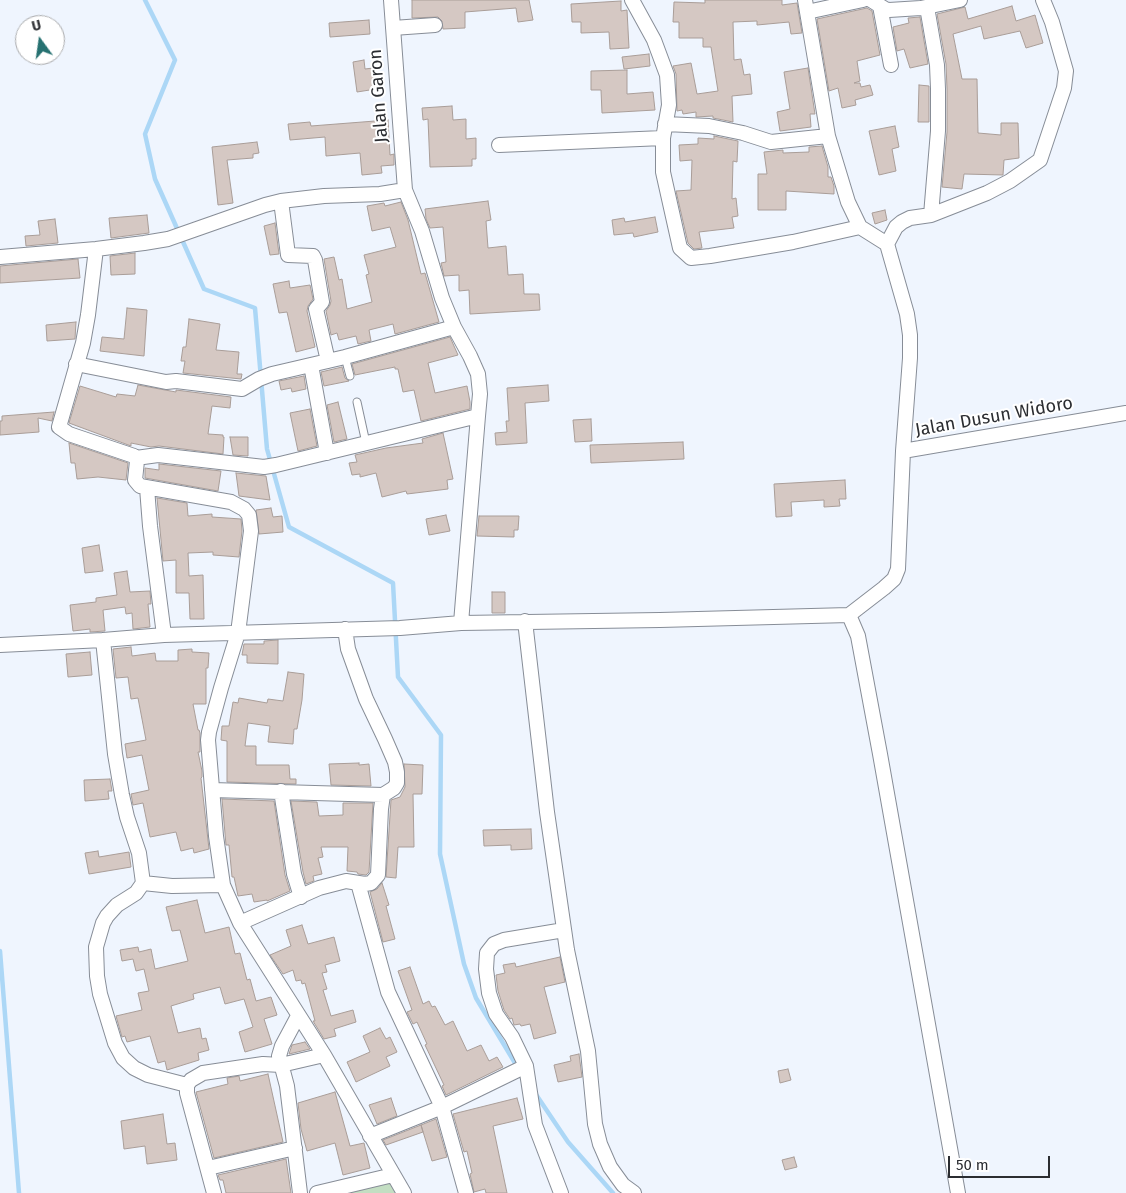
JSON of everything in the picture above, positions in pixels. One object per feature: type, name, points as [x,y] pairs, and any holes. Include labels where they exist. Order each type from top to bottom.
[{"type":"street","name":"Jalan Garon","points":[[391,0],[405,190],[422,231],[442,298],[454,327],[478,374],[480,394],[461,623]]},
{"type":"street","points":[[632,0],[654,40],[666,75],[669,105],[663,138],[663,172],[680,248],[691,258],[793,242],[860,227]]},
{"type":"street","points":[[863,0],[806,6],[828,136],[848,202],[860,227],[887,244],[907,314],[910,335],[910,358],[903,451]]},
{"type":"street","points":[[876,3],[889,10],[927,7],[960,0]]},
{"type":"street","points":[[887,244],[896,227],[902,222],[910,218],[931,215],[1002,185],[1025,172],[1040,160],[1064,88],[1066,71],[1052,22],[1043,0]]},
{"type":"street","points":[[876,3],[891,65]]},
{"type":"street","points":[[927,7],[937,65],[938,89],[938,131],[931,215]]},
{"type":"street","points":[[393,28],[435,25]]},
{"type":"street","points":[[665,124],[710,126],[744,133],[771,142],[828,136]]},
{"type":"street","points":[[499,145],[663,138]]},
{"type":"street","points":[[0,257],[96,249],[168,239],[281,201],[324,196],[380,194],[405,190]]},
{"type":"street","points":[[281,201],[288,255],[313,256],[315,260],[322,302],[316,310],[328,361]]},
{"type":"street","points":[[96,249],[83,343],[58,427],[69,434],[107,446],[136,458],[158,455],[270,466],[478,416]]},
{"type":"street","points":[[76,364],[164,382],[242,389],[263,378],[454,327]]},
{"type":"street","points":[[311,365],[327,453]]},
{"type":"street","name":"Jalan Dusun Widoro","points":[[849,615],[894,579],[898,569],[903,451],[1126,413]]},
{"type":"street","points":[[136,458],[135,480],[140,486],[226,501],[244,509],[249,515],[251,531],[238,633],[209,732],[208,747],[223,885],[240,922],[324,1055],[404,1193]]},
{"type":"street","points":[[147,488],[164,635]]},
{"type":"street","points":[[0,646],[164,635],[377,629],[461,623],[849,615],[858,636],[958,1193]]},
{"type":"street","points":[[525,621],[547,812],[567,950],[588,1050],[595,1124],[600,1144],[610,1167],[623,1185],[634,1193]]},
{"type":"street","points":[[212,790],[383,795],[394,788],[397,783],[396,767],[366,699],[348,649],[344,629]]},
{"type":"street","points":[[102,640],[120,787],[127,817],[139,853],[143,883],[136,893],[117,905],[103,923],[96,947],[100,994],[115,1043],[127,1062],[148,1075],[187,1086]]},
{"type":"street","points":[[281,791],[294,874],[301,897]]},
{"type":"street","points":[[240,922],[335,883],[346,881],[371,883],[378,875],[383,795]]},
{"type":"street","points":[[143,883],[172,886],[223,885]]},
{"type":"street","points":[[358,883],[388,992],[442,1107],[466,1193]]},
{"type":"street","points":[[561,1193],[535,1125],[526,1066],[512,1037],[496,1014],[488,985],[486,969],[488,953],[494,944],[504,940],[564,930]]},
{"type":"street","points":[[298,1016],[282,1046],[280,1056],[287,1086],[300,1193]]},
{"type":"street","points":[[214,1193],[186,1093],[187,1086],[191,1080],[204,1073],[263,1064],[281,1065],[324,1055]]},
{"type":"street","points":[[370,1136],[442,1107],[526,1066]]},
{"type":"street","points":[[208,1168],[295,1148]]},
{"type":"street","points":[[317,1193],[393,1175]]},
{"type":"lane","points":[[345,357],[350,376]]},
{"type":"lane","points":[[356,402],[366,443]]},
{"type":"green space","points":[[388,1168],[402,1193],[318,1193],[317,1190]]},
{"type":"building","points":[[412,0],[529,0],[533,20],[518,22],[516,8],[465,12],[465,28],[443,29],[442,21],[438,17],[412,18]]},
{"type":"building","points":[[705,0],[782,0],[782,5],[797,3],[802,33],[791,34],[789,22],[757,25],[757,21],[733,22],[734,60],[741,59],[744,75],[750,74],[752,94],[732,96],[733,122],[713,118],[713,116],[696,117],[696,112],[683,114],[682,110],[677,111],[676,74],[673,66],[691,63],[697,94],[718,91],[711,47],[703,47],[703,38],[679,38],[679,22],[673,22],[674,2],[705,3]]},
{"type":"building","points":[[621,1],[621,11],[627,10],[629,48],[610,49],[609,32],[581,33],[581,22],[572,22],[571,4]]},
{"type":"building","points":[[1012,6],[1016,21],[1035,15],[1043,43],[1026,48],[1020,31],[984,39],[981,26],[953,34],[962,79],[977,79],[978,133],[1001,135],[1001,123],[1018,123],[1019,158],[1004,160],[1003,175],[964,174],[962,189],[942,187],[947,132],[947,89],[946,64],[937,14],[965,7],[968,19]]},
{"type":"building","points":[[867,8],[872,11],[880,55],[857,61],[860,81],[854,83],[860,83],[861,87],[870,85],[873,95],[855,100],[856,105],[842,108],[838,88],[829,91],[817,19]]},
{"type":"building","points":[[920,17],[928,64],[910,68],[904,49],[897,51],[893,27],[909,23],[908,18]]},
{"type":"building","points":[[369,20],[370,34],[330,37],[329,23]]},
{"type":"building","points":[[649,54],[650,66],[624,69],[622,57]]},
{"type":"building","points":[[364,60],[365,69],[373,68],[376,89],[357,92],[353,62]]},
{"type":"building","points":[[808,68],[815,114],[810,114],[811,127],[780,131],[777,112],[790,109],[784,72]]},
{"type":"building","points":[[627,70],[627,94],[653,92],[655,110],[602,113],[601,90],[591,90],[591,71]]},
{"type":"building","points":[[919,85],[929,86],[929,122],[918,122]]},
{"type":"building","points":[[452,106],[453,120],[466,119],[466,139],[476,138],[476,159],[472,159],[472,166],[430,167],[428,119],[423,120],[422,108]]},
{"type":"building","points":[[388,120],[390,155],[394,154],[394,165],[381,166],[382,173],[362,175],[360,153],[326,156],[325,137],[290,140],[288,124],[310,122],[311,126]]},
{"type":"building","points":[[895,126],[899,147],[892,149],[896,171],[879,175],[869,131]]},
{"type":"building","points":[[714,136],[738,141],[737,162],[733,161],[732,199],[736,198],[738,216],[732,217],[734,228],[699,232],[702,248],[694,249],[688,243],[676,191],[691,190],[692,160],[680,161],[679,145],[698,144],[698,138],[714,139]]},
{"type":"building","points":[[257,142],[259,153],[253,154],[253,158],[227,160],[233,203],[218,205],[212,147]]},
{"type":"building","points":[[822,146],[828,167],[828,177],[831,177],[834,186],[834,194],[786,191],[786,210],[758,210],[758,174],[767,174],[764,152],[783,150],[783,153],[809,152],[809,147]]},
{"type":"building","points":[[488,201],[491,220],[486,221],[488,248],[506,246],[508,275],[523,274],[524,294],[539,294],[540,310],[470,314],[469,290],[459,291],[459,275],[444,276],[441,263],[446,262],[443,227],[430,228],[426,219],[425,209]]},
{"type":"building","points":[[401,202],[408,220],[421,274],[425,273],[439,322],[395,334],[393,324],[369,330],[371,341],[358,344],[356,336],[339,340],[337,333],[331,335],[326,311],[331,301],[324,259],[334,257],[339,280],[342,279],[347,309],[372,302],[366,275],[369,274],[364,255],[396,247],[390,227],[372,231],[367,206],[384,203],[385,206]]},
{"type":"building","points":[[885,210],[887,220],[875,224],[872,213]]},
{"type":"building","points":[[147,215],[149,233],[111,238],[109,218]]},
{"type":"building","points":[[655,217],[658,232],[634,237],[633,233],[614,235],[612,220],[624,218],[625,222]]},
{"type":"building","points":[[55,219],[58,243],[26,246],[25,236],[40,235],[38,221]]},
{"type":"building","points":[[275,223],[279,254],[270,255],[264,226]]},
{"type":"building","points":[[135,253],[135,274],[111,275],[110,256]]},
{"type":"building","points":[[78,259],[80,278],[0,283],[0,266]]},
{"type":"building","points":[[289,281],[290,288],[310,285],[313,299],[307,311],[315,347],[296,352],[287,312],[279,313],[273,284]]},
{"type":"building","points":[[127,308],[147,310],[144,356],[100,351],[102,337],[124,339]]},
{"type":"building","points":[[189,319],[220,324],[216,350],[239,352],[237,374],[242,374],[241,379],[183,373],[185,361],[181,361],[183,347],[186,347]]},
{"type":"building","points":[[76,322],[75,339],[47,341],[46,325]]},
{"type":"building","points":[[450,337],[458,355],[428,363],[435,393],[467,386],[470,409],[421,421],[414,390],[403,392],[398,369],[395,369],[395,367],[355,375],[352,364]]},
{"type":"building","points":[[342,367],[345,378],[349,381],[324,386],[321,372]]},
{"type":"building","points":[[304,376],[306,389],[292,392],[291,388],[281,390],[279,381]]},
{"type":"building","points":[[138,385],[176,392],[176,390],[231,397],[230,408],[212,406],[208,434],[223,435],[223,454],[159,446],[151,447],[131,443],[131,446],[69,423],[80,386],[116,397],[117,394],[135,396]]},
{"type":"building","points":[[548,385],[549,401],[525,403],[527,443],[496,445],[495,433],[507,432],[506,421],[509,421],[507,388]]},
{"type":"building","points":[[338,402],[347,439],[334,442],[327,405]]},
{"type":"building","points":[[310,409],[317,446],[298,451],[290,413]]},
{"type":"building","points":[[54,412],[52,421],[38,418],[39,432],[0,435],[2,416]]},
{"type":"building","points":[[591,419],[592,441],[575,442],[573,420]]},
{"type":"building","points":[[443,433],[453,479],[447,480],[448,489],[407,494],[406,491],[382,497],[376,473],[360,477],[360,474],[352,475],[349,463],[357,462],[355,455],[386,448],[423,443],[422,439]]},
{"type":"building","points":[[230,437],[248,437],[248,456],[233,455]]},
{"type":"building","points":[[683,442],[684,459],[591,463],[590,445]]},
{"type":"building","points":[[69,443],[128,463],[126,480],[98,477],[77,479],[75,463],[71,463]]},
{"type":"building","points":[[159,464],[221,471],[218,491],[145,478],[145,468],[159,470]]},
{"type":"building","points":[[236,473],[266,476],[270,500],[239,496]]},
{"type":"building","points":[[845,480],[846,499],[839,499],[840,506],[824,507],[824,500],[791,502],[792,516],[776,517],[774,484]]},
{"type":"building","points":[[157,498],[187,503],[188,516],[212,514],[212,517],[241,519],[242,531],[239,557],[213,555],[213,552],[188,553],[189,576],[203,575],[204,619],[190,619],[189,593],[176,593],[176,560],[163,561]]},
{"type":"building","points":[[271,508],[273,517],[282,516],[283,532],[259,534],[256,510]]},
{"type":"building","points":[[446,515],[450,531],[429,535],[426,519]]},
{"type":"building","points":[[479,516],[519,516],[518,530],[514,530],[514,537],[477,536]]},
{"type":"building","points":[[99,545],[103,571],[85,573],[82,548]]},
{"type":"building","points":[[127,571],[130,592],[150,591],[151,604],[148,604],[150,627],[133,629],[132,613],[126,614],[125,607],[103,610],[105,631],[90,632],[90,629],[73,631],[70,605],[96,602],[96,598],[117,595],[114,573]]},
{"type":"building","points":[[492,592],[505,592],[505,613],[492,613]]},
{"type":"building","points":[[278,640],[278,664],[247,663],[247,655],[242,655],[244,644],[264,644],[264,641]]},
{"type":"building","points":[[131,647],[132,656],[155,653],[156,661],[178,661],[178,650],[192,649],[192,652],[209,653],[208,668],[206,668],[206,704],[193,704],[200,733],[200,752],[198,752],[202,771],[201,778],[209,849],[194,853],[193,848],[181,851],[176,832],[150,837],[143,803],[133,805],[131,794],[149,790],[142,755],[127,758],[125,744],[146,740],[138,698],[131,699],[128,677],[116,678],[113,649]]},
{"type":"building","points":[[90,652],[92,675],[68,677],[66,654]]},
{"type":"building","points":[[288,672],[304,674],[302,700],[297,729],[294,729],[293,744],[268,742],[270,726],[248,723],[245,746],[256,746],[256,765],[289,765],[290,779],[296,779],[296,784],[227,782],[227,741],[221,740],[222,726],[229,726],[233,702],[238,703],[239,698],[267,703],[268,699],[283,701]]},
{"type":"building","points":[[359,763],[359,765],[369,764],[371,786],[331,785],[329,764]]},
{"type":"building","points":[[404,764],[423,765],[422,794],[413,794],[414,847],[398,847],[396,878],[386,877],[391,800],[400,797],[405,787]]},
{"type":"building","points":[[110,779],[112,791],[108,791],[109,799],[85,801],[84,780]]},
{"type":"building","points":[[222,799],[274,801],[285,875],[290,891],[267,901],[254,902],[252,894],[238,896],[234,877],[232,877],[229,845],[226,845]]},
{"type":"building","points":[[291,801],[317,802],[319,816],[343,815],[343,803],[373,803],[369,872],[366,875],[347,871],[348,847],[321,847],[323,857],[318,858],[322,874],[313,876],[314,881],[306,884]]},
{"type":"building","points":[[531,829],[532,849],[511,850],[511,845],[484,846],[483,830]]},
{"type":"building","points":[[98,851],[99,857],[129,852],[131,867],[89,874],[85,853]]},
{"type":"building","points":[[382,883],[389,905],[386,906],[395,939],[383,942],[370,892],[377,889]]},
{"type":"building","points":[[197,900],[205,933],[229,927],[235,954],[240,953],[247,980],[250,979],[256,1001],[271,997],[277,1015],[264,1019],[272,1044],[245,1052],[239,1032],[253,1027],[244,999],[225,1004],[220,987],[193,994],[194,999],[171,1006],[178,1033],[200,1028],[202,1039],[206,1038],[209,1050],[198,1053],[199,1060],[167,1070],[165,1061],[158,1063],[150,1036],[127,1042],[125,1036],[122,1037],[116,1016],[142,1010],[138,993],[149,991],[144,969],[136,971],[133,959],[122,961],[120,950],[138,947],[139,952],[151,949],[155,969],[188,961],[180,930],[172,931],[166,907]]},
{"type":"building","points":[[302,925],[308,944],[334,937],[340,961],[325,965],[327,972],[322,973],[327,989],[323,990],[331,1016],[353,1010],[356,1022],[334,1029],[336,1036],[324,1039],[313,1021],[315,1021],[305,983],[302,984],[301,980],[296,981],[293,970],[283,974],[270,955],[291,946],[286,930]]},
{"type":"building","points":[[560,957],[565,982],[544,987],[556,1033],[534,1039],[530,1024],[514,1025],[512,1018],[510,1019],[504,1010],[498,991],[496,975],[505,973],[503,965],[515,963],[516,967]]},
{"type":"building","points":[[410,967],[423,1004],[429,1001],[432,1007],[435,1006],[445,1025],[453,1021],[467,1051],[481,1045],[489,1061],[497,1057],[503,1067],[446,1095],[442,1086],[444,1085],[425,1045],[427,1044],[417,1022],[413,1024],[407,1012],[412,1010],[398,971]]},
{"type":"building","points":[[380,1028],[386,1039],[390,1037],[397,1052],[386,1057],[390,1066],[356,1082],[347,1062],[370,1052],[363,1036]]},
{"type":"building","points":[[305,1042],[310,1049],[289,1054],[292,1045]]},
{"type":"building","points":[[579,1054],[582,1077],[558,1082],[554,1065],[571,1061],[570,1056]]},
{"type":"building","points":[[788,1069],[791,1080],[780,1083],[778,1071]]},
{"type":"building","points":[[268,1074],[283,1142],[214,1158],[196,1092],[228,1084],[227,1078],[239,1076],[240,1081]]},
{"type":"building","points":[[335,1092],[350,1146],[364,1143],[370,1168],[343,1175],[335,1143],[307,1151],[301,1129],[298,1103]]},
{"type":"building","points":[[391,1098],[397,1116],[377,1124],[369,1105]]},
{"type":"building","points":[[517,1098],[523,1119],[493,1126],[507,1193],[486,1193],[485,1189],[474,1192],[467,1151],[464,1152],[453,1114]]},
{"type":"building","points":[[163,1114],[167,1144],[175,1143],[177,1160],[147,1164],[145,1146],[124,1149],[121,1121]]},
{"type":"building","points":[[436,1119],[447,1157],[432,1161],[421,1125]]},
{"type":"building","points":[[421,1125],[423,1132],[386,1145],[383,1140]]},
{"type":"building","points":[[794,1157],[797,1167],[785,1170],[782,1160]]},
{"type":"building","points":[[286,1159],[291,1193],[226,1193],[223,1180],[220,1180],[218,1175]]},
{"type":"waterway","points":[[145,0],[175,60],[145,134],[155,179],[204,289],[255,308],[267,449],[289,527],[393,583],[398,677],[441,735],[440,854],[464,964],[476,998],[518,1068]]},
{"type":"waterway","points":[[0,951],[19,1193]]},
{"type":"waterway","points":[[535,1093],[568,1142],[613,1193]]}]
